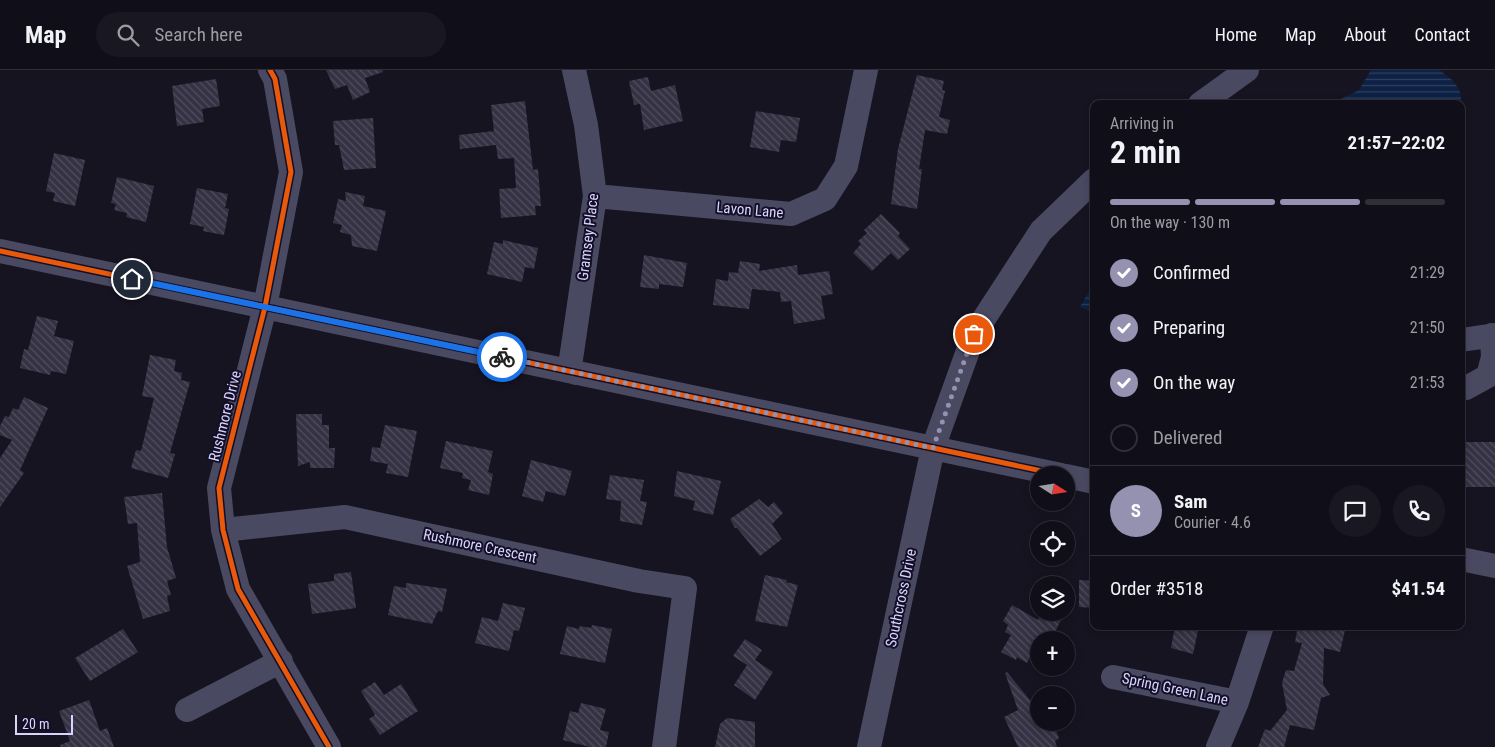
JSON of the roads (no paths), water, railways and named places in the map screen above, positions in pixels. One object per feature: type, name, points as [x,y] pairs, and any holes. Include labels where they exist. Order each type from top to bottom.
[{"type":"street","name":"Rushmore Drive","points":[[270,70],[275,79],[290,172],[265,307],[220,488],[223,530],[238,589],[329,747]]},
{"type":"street","name":"Gramsey Place","points":[[574,70],[586,125],[595,196],[570,366],[576,373]]},
{"type":"street","name":"Lavon Lane","points":[[595,196],[790,214],[825,199],[846,166],[866,70]]},
{"type":"street","points":[[1206,100],[1247,70]]},
{"type":"street","name":"Southcross Drive","points":[[869,747],[933,448],[974,334],[1041,231],[1090,184]]},
{"type":"street","points":[[0,251],[1030,468]]},
{"type":"street","points":[[1465,339],[1494,335],[1493,357],[1488,376],[1465,388]]},
{"type":"street","points":[[1075,478],[1090,481]]},
{"type":"street","name":"Rushmore Crescent","points":[[223,530],[346,517],[639,581],[684,588],[664,747]]},
{"type":"street","points":[[1465,560],[1495,566]]},
{"type":"street","name":"Spring Green Lane","points":[[1218,747],[1237,702],[1261,630]]},
{"type":"street","points":[[187,710],[281,661]]},
{"type":"street","name":"Spring Green Lane","points":[[1112,677],[1237,702]]},
{"type":"water","points":[[1371,70],[1439,70],[1456,84],[1461,100],[1339,100],[1359,90]]},
{"type":"water","points":[[1090,290],[1090,311],[1080,307]]}]
